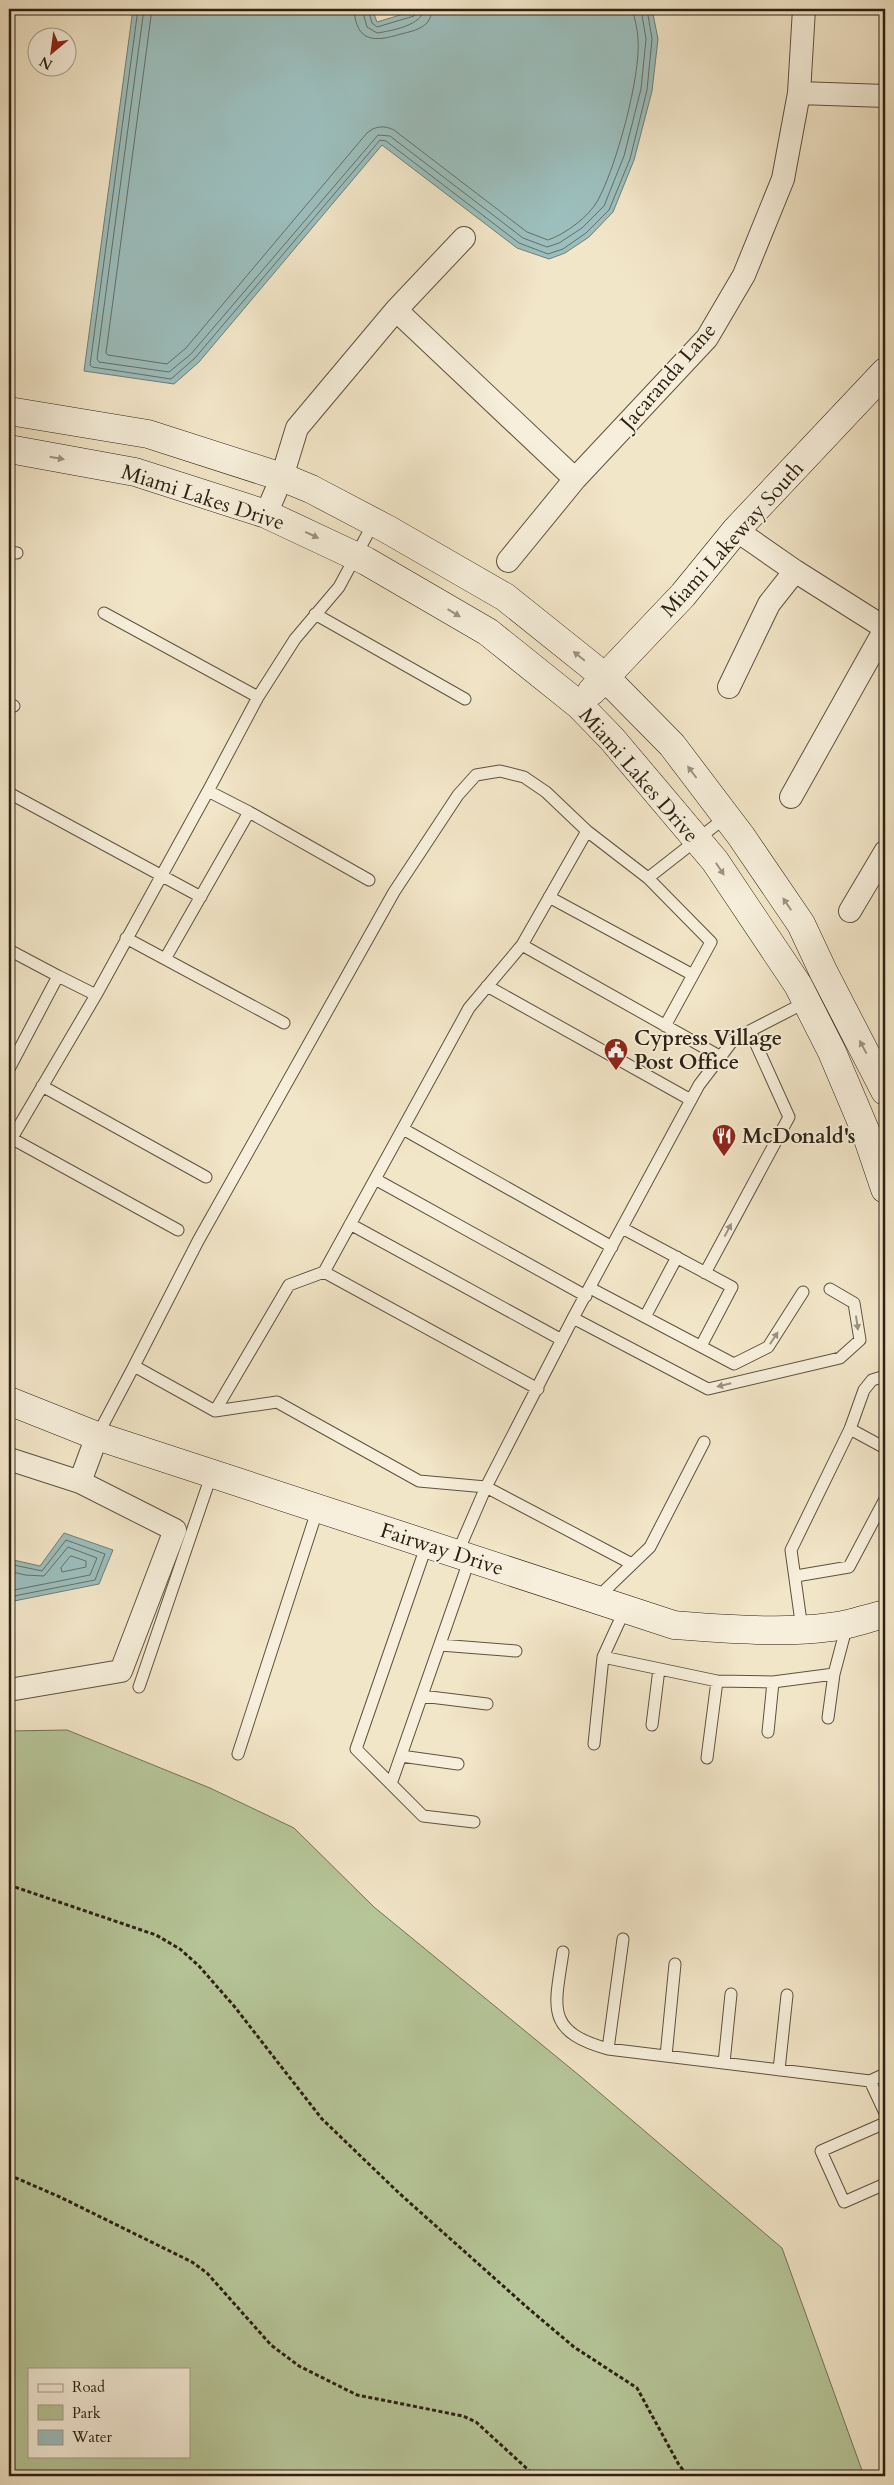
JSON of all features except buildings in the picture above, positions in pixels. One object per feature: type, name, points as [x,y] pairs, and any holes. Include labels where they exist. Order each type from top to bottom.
[{"type":"main road","name":"Miami Lakeway South","points":[[579,705],[683,595],[736,530],[885,372]]},
{"type":"main road","name":"Miami Lakes Drive","points":[[9,411],[148,434],[282,476],[310,488],[374,522],[505,597],[605,677],[672,745],[726,817],[801,924],[836,1060],[865,1130],[885,1189]]},
{"type":"main road","name":"Miami Lakes Drive","points":[[9,449],[135,472],[266,514],[357,556],[488,632],[579,705],[612,739],[715,861],[798,986],[819,996],[885,1091]]},
{"type":"main road","name":"Fairway Drive","points":[[9,1401],[97,1436],[674,1625],[722,1629],[802,1629],[846,1624],[885,1614]]},
{"type":"street","name":"Jacaranda Lane","points":[[508,560],[575,479],[707,338],[744,276],[783,179],[799,93],[804,9]]},
{"type":"street","points":[[799,93],[885,96]]},
{"type":"street","points":[[266,514],[282,476],[297,428],[396,310],[464,238]]},
{"type":"street","points":[[396,310],[575,479]]},
{"type":"street","points":[[736,530],[794,572],[885,629],[791,797]]},
{"type":"street","points":[[729,687],[769,604],[794,572]]},
{"type":"street","points":[[850,911],[885,852]]},
{"type":"street","points":[[80,1482],[97,1436]]},
{"type":"street","points":[[9,1459],[80,1482],[174,1530],[120,1671],[9,1690]]},
{"type":"lane","points":[[178,1230],[9,1139],[96,995],[258,697],[295,639],[339,587],[374,522]]},
{"type":"lane","points":[[104,613],[258,697]]},
{"type":"lane","points":[[315,614],[465,699]]},
{"type":"lane","points":[[97,1436],[198,1241],[394,892],[458,795],[476,776],[500,771],[524,777],[546,792],[587,831],[648,878],[711,942],[665,1026]]},
{"type":"lane","points":[[208,790],[369,880]]},
{"type":"lane","points":[[9,793],[201,897]]},
{"type":"lane","points":[[165,959],[249,812]]},
{"type":"lane","points":[[648,878],[726,817]]},
{"type":"lane","points":[[215,1411],[288,1285],[324,1272],[469,1008],[522,945],[587,831]]},
{"type":"lane","points":[[549,897],[693,975]]},
{"type":"lane","points":[[126,938],[284,1023]]},
{"type":"lane","points":[[522,945],[721,1057]]},
{"type":"lane","points":[[9,950],[96,995]]},
{"type":"lane","points":[[9,1069],[58,976]]},
{"type":"lane","points":[[487,986],[691,1100]]},
{"type":"lane","points":[[391,1784],[440,1645],[464,1556],[486,1487],[573,1318],[699,1085],[734,1040],[819,996]]},
{"type":"lane","points":[[705,1273],[789,1117],[750,1031]]},
{"type":"lane","points":[[42,1086],[206,1177]]},
{"type":"lane","points":[[402,1129],[612,1247]]},
{"type":"lane","points":[[375,1179],[588,1292],[645,1316],[734,1364],[768,1346],[803,1292]]},
{"type":"lane","points":[[350,1224],[562,1340]]},
{"type":"lane","points":[[622,1228],[732,1287],[700,1346]]},
{"type":"lane","points":[[645,1316],[677,1257]]},
{"type":"lane","points":[[324,1272],[538,1389]]},
{"type":"lane","points":[[573,1318],[708,1389],[840,1358],[860,1340],[854,1303],[830,1289]]},
{"type":"lane","points":[[134,1366],[215,1411],[277,1402],[419,1481],[486,1487],[632,1564]]},
{"type":"lane","points":[[802,1629],[791,1550],[850,1429],[864,1390],[872,1380],[885,1376]]},
{"type":"lane","points":[[850,1429],[885,1448]]},
{"type":"lane","points":[[596,1599],[650,1547],[704,1442]]},
{"type":"lane","points":[[139,1687],[212,1473]]},
{"type":"lane","points":[[796,1576],[849,1567],[885,1499]]},
{"type":"lane","points":[[238,1754],[318,1508]]},
{"type":"lane","points":[[427,1544],[356,1749],[423,1816],[474,1822]]},
{"type":"lane","points":[[594,1744],[603,1657],[624,1609]]},
{"type":"lane","points":[[828,1718],[834,1674],[846,1624]]},
{"type":"lane","points":[[440,1645],[516,1651]]},
{"type":"lane","points":[[603,1657],[717,1681],[774,1682],[834,1674]]},
{"type":"lane","points":[[652,1726],[659,1669]]},
{"type":"lane","points":[[707,1758],[717,1681]]},
{"type":"lane","points":[[768,1732],[774,1682]]},
{"type":"lane","points":[[422,1696],[487,1704]]},
{"type":"lane","points":[[401,1756],[458,1764]]},
{"type":"lane","points":[[608,2050],[622,1939]]},
{"type":"lane","points":[[563,1952],[555,2005],[564,2027],[587,2044],[608,2050],[870,2081],[885,2074]]},
{"type":"lane","points":[[666,2056],[675,1964]]},
{"type":"lane","points":[[724,2063],[731,1994]]},
{"type":"lane","points":[[779,2070],[787,1995]]},
{"type":"lane","points":[[870,2081],[885,2113]]},
{"type":"lane","points":[[885,2123],[821,2151],[844,2202],[885,2184]]},
{"type":"path","points":[[9,1885],[156,1935],[180,1949],[199,1966],[234,2006],[322,2119],[336,2133],[400,2194],[529,2309],[574,2347],[636,2388],[679,2465],[688,2476]]},
{"type":"path","points":[[9,2175],[60,2197],[192,2262],[207,2273],[271,2345],[299,2366],[357,2395],[463,2416],[476,2422],[535,2476]]},
{"type":"green space","points":[[67,1730],[210,1788],[294,1828],[374,1907],[580,2076],[782,2248],[864,2476],[9,2476],[9,1731]]},
{"type":"water","points":[[133,9],[372,9],[377,22],[420,9],[652,9],[658,39],[652,91],[634,160],[613,212],[589,237],[565,253],[549,259],[517,248],[382,145],[199,362],[174,384],[84,371]]},
{"type":"water","points":[[64,1533],[113,1550],[99,1584],[9,1602],[9,1559],[40,1566]]},
{"type":"place","name":"Cypress Village Post Office","points":[[616,1071]]},
{"type":"place","name":"McDonald's","points":[[724,1157]]}]
